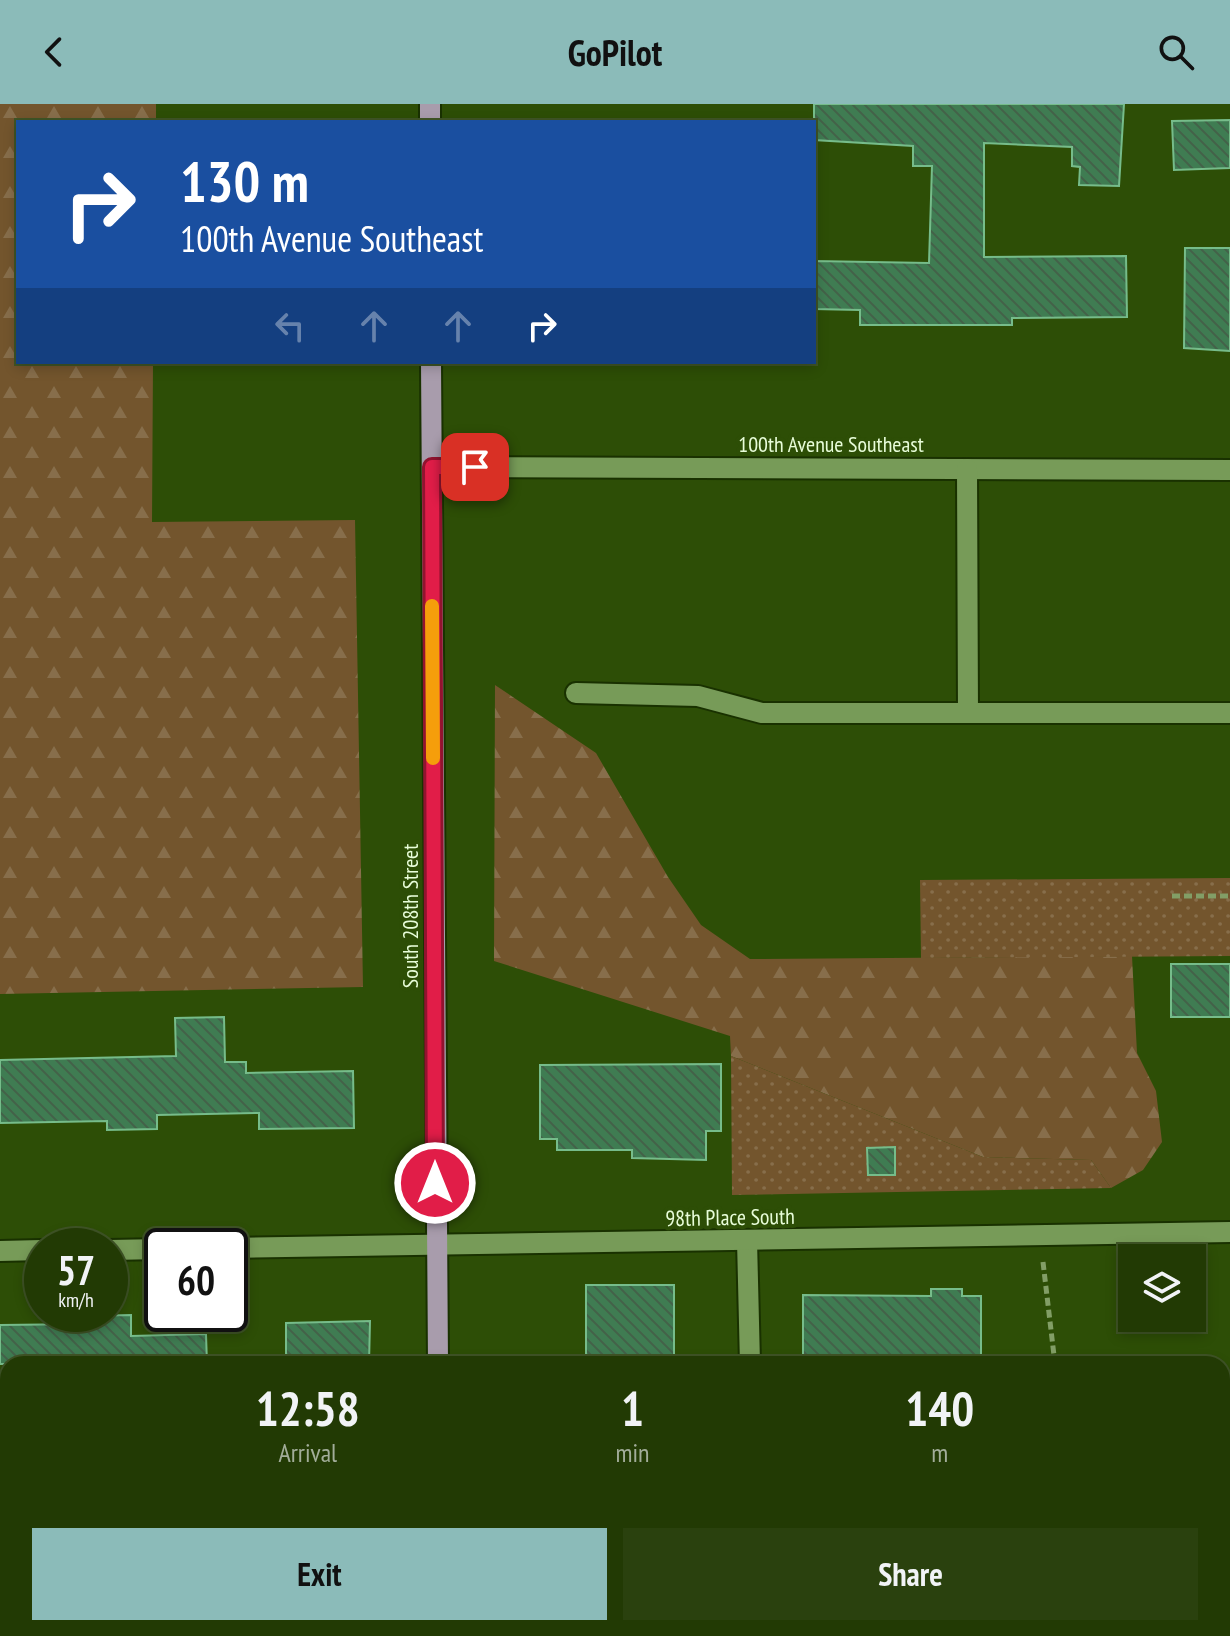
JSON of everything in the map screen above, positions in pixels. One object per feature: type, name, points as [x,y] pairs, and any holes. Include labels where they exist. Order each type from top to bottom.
[{"type":"main road","name":"South 208th Street","points":[[431,364],[438,1356]]},
{"type":"street","name":"100th Avenue Southeast","points":[[432,467],[1230,470]]},
{"type":"street","points":[[967,469],[968,713]]},
{"type":"street","points":[[576,693],[698,696],[762,713],[1230,713]]},
{"type":"street","name":"98th Place South","points":[[248,1248],[1230,1232]]},
{"type":"street","points":[[747,1240],[750,1356]]},
{"type":"street","points":[[0,1251],[24,1250]]},
{"type":"path","points":[[1172,896],[1230,896]]},
{"type":"path","points":[[1043,1236],[1044,1288],[1054,1356]]},
{"type":"green space","points":[[0,104],[156,104],[156,120],[16,120],[16,364],[153,364],[152,522],[355,520],[363,987],[0,994]]},
{"type":"green space","points":[[495,685],[596,753],[668,877],[701,925],[750,959],[1132,956],[1137,1053],[1156,1091],[1162,1142],[1143,1170],[1111,1188],[1091,1160],[983,1157],[731,1056],[730,1036],[494,961]]},
{"type":"green space","points":[[1230,878],[1230,956],[921,958],[920,880]]},
{"type":"green space","points":[[731,1056],[983,1157],[1091,1160],[1111,1188],[732,1195]]},
{"type":"building","points":[[814,104],[1124,104],[1119,186],[1079,185],[1080,167],[1072,166],[1072,147],[984,143],[984,257],[1126,256],[1127,317],[1012,318],[1012,325],[860,325],[860,310],[816,309],[816,261],[929,263],[932,166],[913,166],[913,146],[816,140]]},
{"type":"building","points":[[1230,120],[1230,168],[1174,170],[1172,121]]},
{"type":"building","points":[[1185,248],[1230,248],[1230,351],[1184,348]]},
{"type":"building","points":[[1171,964],[1230,964],[1230,1017],[1171,1017]]},
{"type":"building","points":[[224,1017],[225,1062],[246,1062],[246,1073],[353,1071],[354,1128],[259,1129],[259,1113],[157,1115],[157,1129],[107,1130],[107,1121],[0,1123],[0,1060],[176,1056],[175,1018]]},
{"type":"building","points":[[721,1064],[721,1131],[706,1131],[706,1160],[632,1158],[632,1150],[557,1150],[557,1139],[540,1139],[540,1065]]},
{"type":"building","points":[[895,1147],[895,1175],[868,1175],[867,1148]]},
{"type":"building","points":[[586,1285],[674,1285],[674,1356],[586,1356]]},
{"type":"building","points":[[931,1289],[962,1289],[962,1296],[981,1296],[981,1356],[803,1356],[803,1295],[931,1296]]},
{"type":"building","points":[[128,1315],[131,1315],[131,1336],[206,1334],[207,1356],[0,1356],[0,1325],[24,1325],[24,1332],[128,1332]]},
{"type":"building","points":[[370,1321],[369,1356],[286,1356],[286,1323]]},
{"type":"slow traffic","points":[[432,606],[433,758]]},
{"type":"route","points":[[435,1183],[432,467],[475,467]]}]
